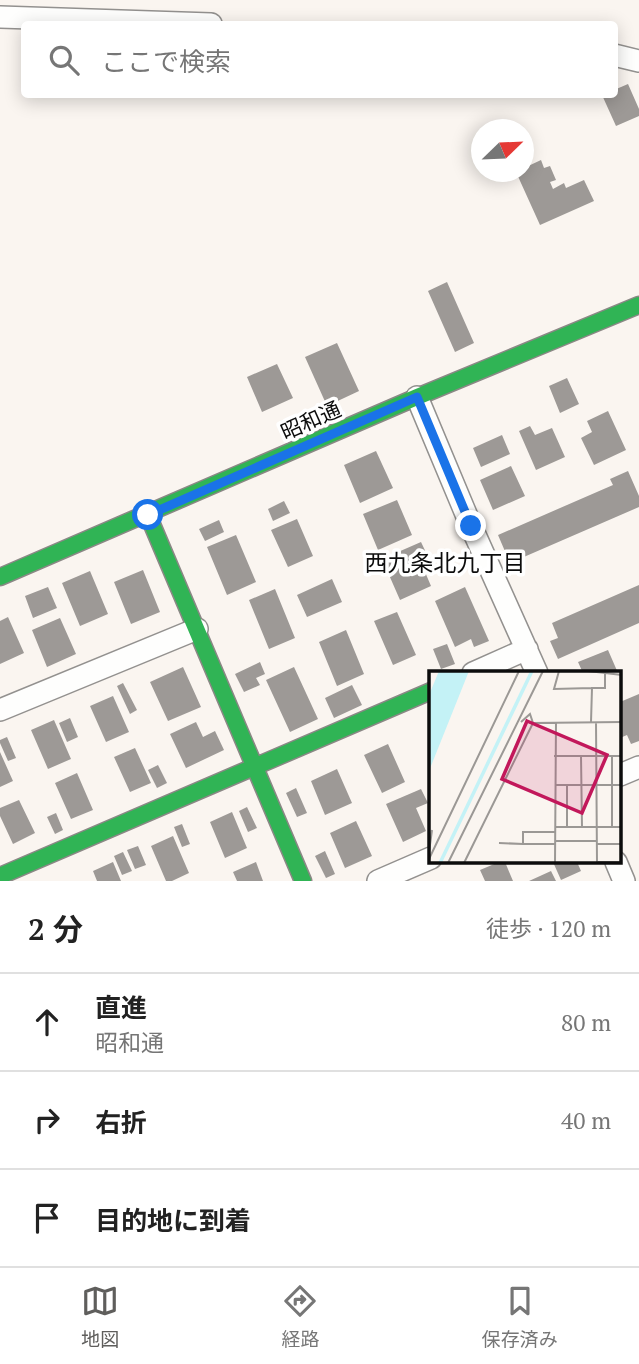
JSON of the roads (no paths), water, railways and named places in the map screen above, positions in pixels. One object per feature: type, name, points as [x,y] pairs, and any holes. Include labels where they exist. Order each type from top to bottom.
[{"type":"street","points":[[0,17],[121,21]]},
{"type":"street","points":[[618,56],[639,61]]},
{"type":"street","name":"昭和通","points":[[0,578],[417,397],[639,305]]},
{"type":"street","points":[[417,397],[536,671]]},
{"type":"street","points":[[148,515],[303,881]]},
{"type":"street","points":[[0,710],[197,629]]},
{"type":"street","points":[[478,671],[527,649]]},
{"type":"street","points":[[0,876],[429,692]]},
{"type":"street","points":[[622,774],[639,767]]},
{"type":"street","points":[[379,881],[429,859]]},
{"type":"street","points":[[617,864],[624,881]]},
{"type":"district","name":"西九条北九丁目","points":[[445,563]]}]
